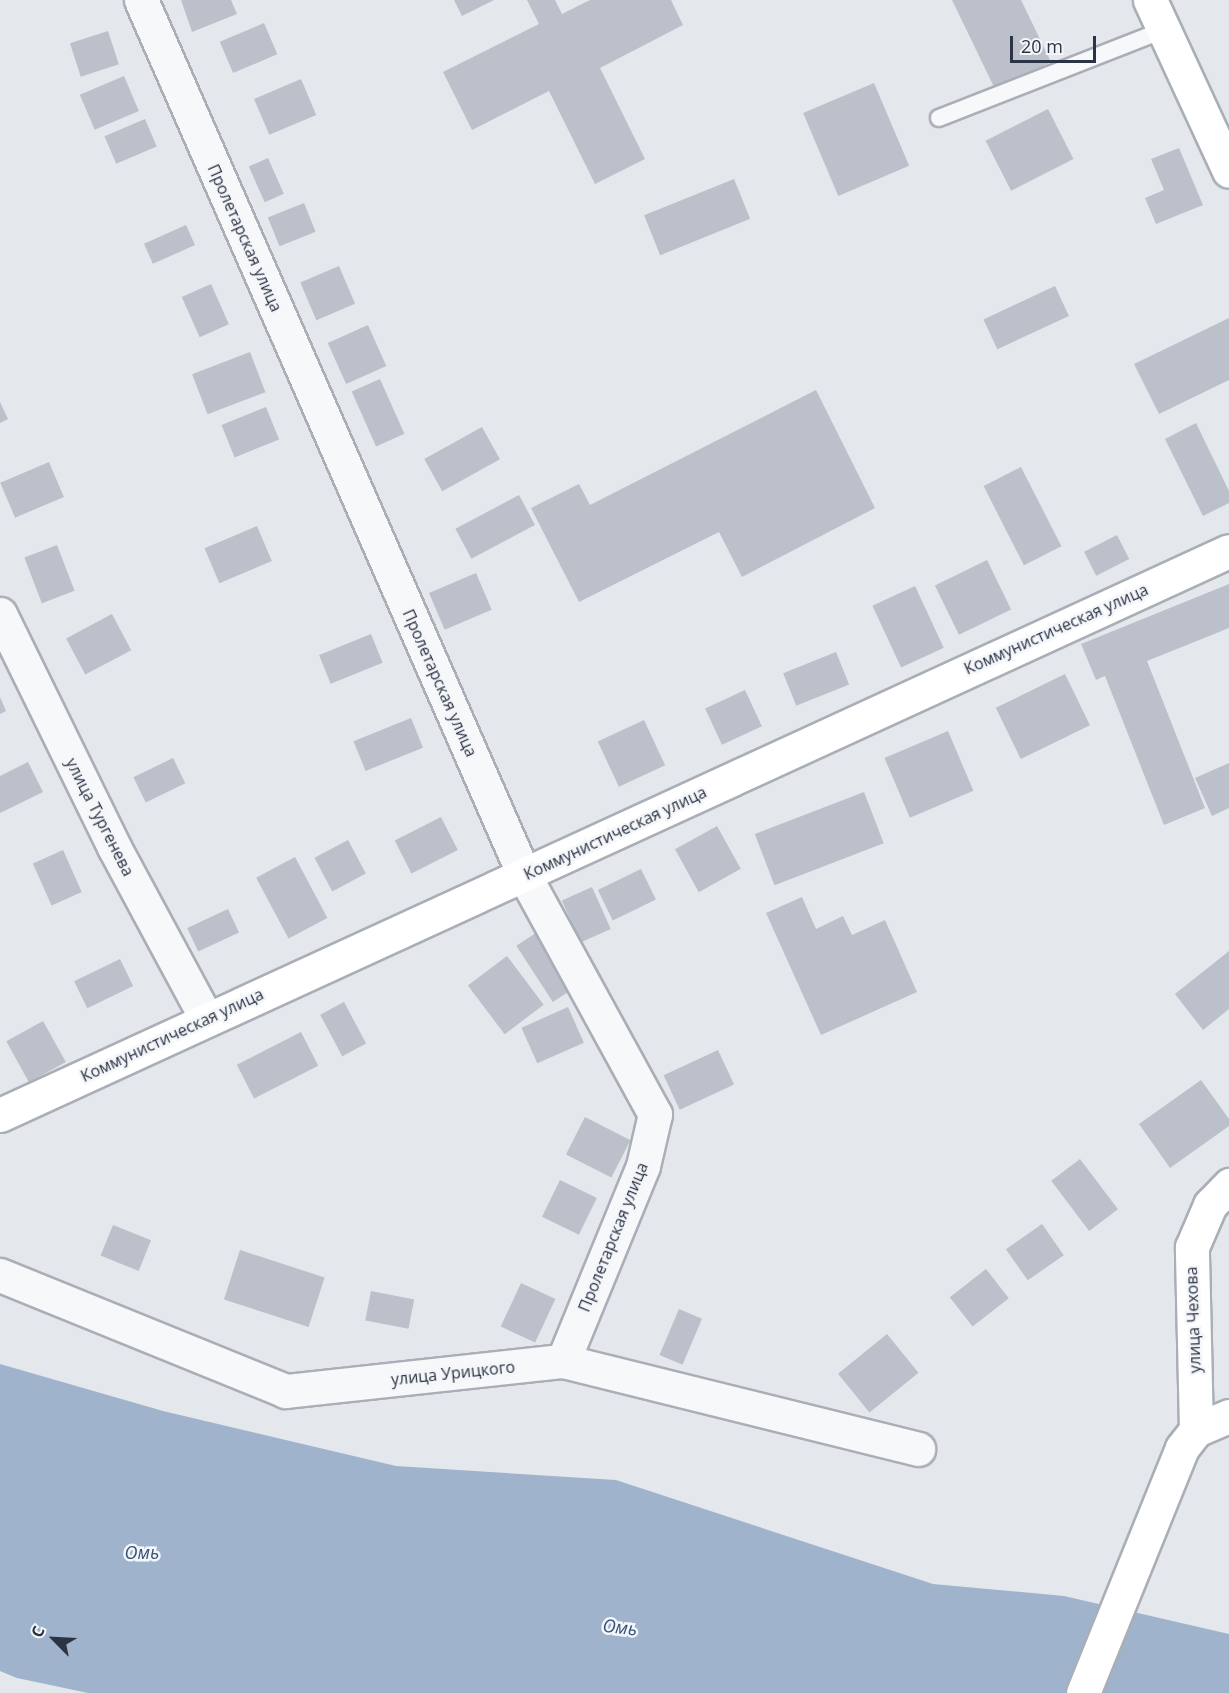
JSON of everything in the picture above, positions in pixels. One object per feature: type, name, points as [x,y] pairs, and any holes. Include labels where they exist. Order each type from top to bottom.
[{"type":"street","name":"Пролетарская улица","points":[[141,0],[524,875],[655,1114],[643,1166],[563,1361]]},
{"type":"street","points":[[1150,0],[1229,171]]},
{"type":"street","name":"Коммунистическая улица","points":[[0,1115],[206,1018],[524,875],[1020,643],[1229,551]]},
{"type":"street","name":"улица Тургенева","points":[[0,614],[114,848],[206,1018]]},
{"type":"street","name":"улица Чехова","points":[[1189,1439],[1192,1247],[1210,1205],[1229,1185]]},
{"type":"street","name":"улица Урицкого","points":[[0,1275],[285,1391],[563,1361],[918,1449]]},
{"type":"street","points":[[1083,1693],[1189,1439],[1229,1416]]},
{"type":"lane","points":[[939,118],[1163,30]]},
{"type":"water","name":"Омь","points":[[0,1364],[163,1411],[396,1466],[616,1480],[933,1584],[1064,1596],[1229,1634],[1229,1693],[88,1693],[17,1678],[0,1671]]},
{"type":"building","points":[[181,0],[231,0],[237,14],[192,32]]},
{"type":"building","points":[[454,0],[494,0],[462,16]]},
{"type":"building","points":[[527,0],[555,0],[562,14],[590,0],[671,0],[683,25],[600,68],[645,159],[595,184],[549,91],[472,130],[443,72],[539,24]]},
{"type":"building","points":[[952,0],[1021,0],[1051,62],[995,89]]},
{"type":"building","points":[[264,23],[277,54],[233,73],[220,42]]},
{"type":"building","points":[[108,31],[119,64],[81,77],[70,43]]},
{"type":"building","points":[[124,76],[139,111],[95,130],[80,95]]},
{"type":"building","points":[[301,79],[316,115],[269,135],[254,99]]},
{"type":"building","points":[[874,83],[909,166],[838,196],[803,113]]},
{"type":"building","points":[[1048,109],[1073,159],[1011,191],[986,141]]},
{"type":"building","points":[[145,119],[157,147],[116,164],[104,136]]},
{"type":"building","points":[[1179,148],[1203,205],[1156,224],[1145,198],[1164,190],[1151,159]]},
{"type":"building","points":[[268,158],[284,194],[265,202],[249,167]]},
{"type":"building","points":[[734,179],[750,219],[660,255],[644,215]]},
{"type":"building","points":[[304,203],[316,232],[279,246],[268,218]]},
{"type":"building","points":[[186,225],[195,245],[153,264],[144,244]]},
{"type":"building","points":[[339,266],[355,304],[316,320],[300,282]]},
{"type":"building","points":[[211,284],[229,324],[200,337],[182,297]]},
{"type":"building","points":[[1055,286],[1069,316],[997,349],[983,319]]},
{"type":"building","points":[[1229,318],[1229,380],[1159,414],[1134,364]]},
{"type":"building","points":[[368,325],[386,366],[346,384],[328,343]]},
{"type":"building","points":[[250,352],[265,392],[208,414],[192,374]]},
{"type":"building","points":[[380,379],[404,434],[376,446],[352,392]]},
{"type":"building","points":[[816,390],[875,508],[742,577],[719,532],[579,602],[531,508],[579,484],[590,505]]},
{"type":"building","points":[[0,402],[8,419],[0,423]]},
{"type":"building","points":[[266,407],[279,439],[235,457],[221,425]]},
{"type":"building","points":[[1196,423],[1229,491],[1229,503],[1203,516],[1165,439]]},
{"type":"building","points":[[482,427],[500,459],[442,491],[424,459]]},
{"type":"building","points":[[49,462],[64,497],[15,518],[0,483]]},
{"type":"building","points":[[1021,467],[1061,546],[1024,565],[984,486]]},
{"type":"building","points":[[519,495],[535,525],[471,559],[455,529]]},
{"type":"building","points":[[257,526],[272,561],[219,583],[205,548]]},
{"type":"building","points":[[1117,535],[1129,559],[1096,576],[1084,552]]},
{"type":"building","points":[[57,545],[75,591],[42,603],[24,558]]},
{"type":"building","points":[[987,560],[1011,609],[959,635],[935,585]]},
{"type":"building","points":[[476,573],[492,610],[445,630],[429,593]]},
{"type":"building","points":[[1229,584],[1229,628],[1147,661],[1205,808],[1164,825],[1105,676],[1096,680],[1081,644]]},
{"type":"building","points":[[915,586],[944,648],[901,667],[872,606]]},
{"type":"building","points":[[112,614],[131,650],[85,675],[66,638]]},
{"type":"building","points":[[371,634],[383,663],[331,684],[319,655]]},
{"type":"building","points":[[836,652],[849,684],[796,706],[783,673]]},
{"type":"building","points":[[1065,674],[1090,725],[1021,759],[996,708]]},
{"type":"building","points":[[745,690],[762,726],[722,745],[705,709]]},
{"type":"building","points":[[0,697],[6,711],[0,714]]},
{"type":"building","points":[[411,718],[423,748],[366,771],[354,741]]},
{"type":"building","points":[[644,720],[665,765],[619,787],[598,742]]},
{"type":"building","points":[[948,731],[973,791],[910,818],[884,758]]},
{"type":"building","points":[[173,758],[185,783],[146,802],[133,777]]},
{"type":"building","points":[[28,762],[43,792],[0,813],[0,776]]},
{"type":"building","points":[[1229,763],[1229,808],[1212,816],[1195,778]]},
{"type":"building","points":[[864,792],[884,843],[774,885],[755,834]]},
{"type":"building","points":[[441,817],[458,850],[411,874],[395,841]]},
{"type":"building","points":[[717,826],[741,869],[699,892],[675,849]]},
{"type":"building","points":[[348,840],[366,874],[332,891],[314,858]]},
{"type":"building","points":[[63,850],[82,892],[52,905],[33,863]]},
{"type":"building","points":[[295,857],[327,918],[289,939],[256,878]]},
{"type":"building","points":[[641,869],[656,900],[613,921],[598,890]]},
{"type":"building","points":[[592,887],[611,929],[581,942],[562,900]]},
{"type":"building","points":[[802,897],[816,929],[843,916],[852,935],[885,920],[917,992],[821,1035],[766,913]]},
{"type":"building","points":[[228,909],[239,933],[198,952],[187,928]]},
{"type":"building","points":[[539,931],[575,987],[553,1002],[516,946]]},
{"type":"building","points":[[1229,951],[1229,1009],[1203,1030],[1175,994]]},
{"type":"building","points":[[507,956],[544,1005],[505,1034],[468,985]]},
{"type":"building","points":[[120,959],[133,986],[87,1008],[74,981]]},
{"type":"building","points":[[344,1002],[366,1043],[342,1056],[320,1015]]},
{"type":"building","points":[[568,1007],[584,1043],[537,1063],[521,1028]]},
{"type":"building","points":[[43,1021],[66,1062],[29,1082],[6,1041]]},
{"type":"building","points":[[301,1032],[318,1066],[254,1099],[237,1065]]},
{"type":"building","points":[[718,1050],[734,1084],[680,1110],[664,1075]]},
{"type":"building","points":[[1201,1080],[1229,1119],[1229,1126],[1170,1168],[1139,1124]]},
{"type":"building","points":[[585,1117],[630,1140],[611,1178],[566,1154]]},
{"type":"building","points":[[1080,1159],[1118,1209],[1089,1231],[1051,1181]]},
{"type":"building","points":[[560,1180],[597,1198],[579,1235],[542,1217]]},
{"type":"building","points":[[1042,1224],[1064,1255],[1028,1280],[1006,1249]]},
{"type":"building","points":[[113,1225],[151,1240],[139,1271],[101,1256]]},
{"type":"building","points":[[240,1250],[325,1278],[309,1327],[224,1299]]},
{"type":"building","points":[[986,1269],[1009,1298],[973,1326],[950,1297]]},
{"type":"building","points":[[521,1283],[555,1299],[535,1343],[501,1327]]},
{"type":"building","points":[[371,1291],[414,1299],[408,1329],[365,1320]]},
{"type":"building","points":[[679,1309],[702,1319],[682,1365],[659,1355]]},
{"type":"building","points":[[887,1334],[918,1373],[870,1413],[838,1374]]}]
